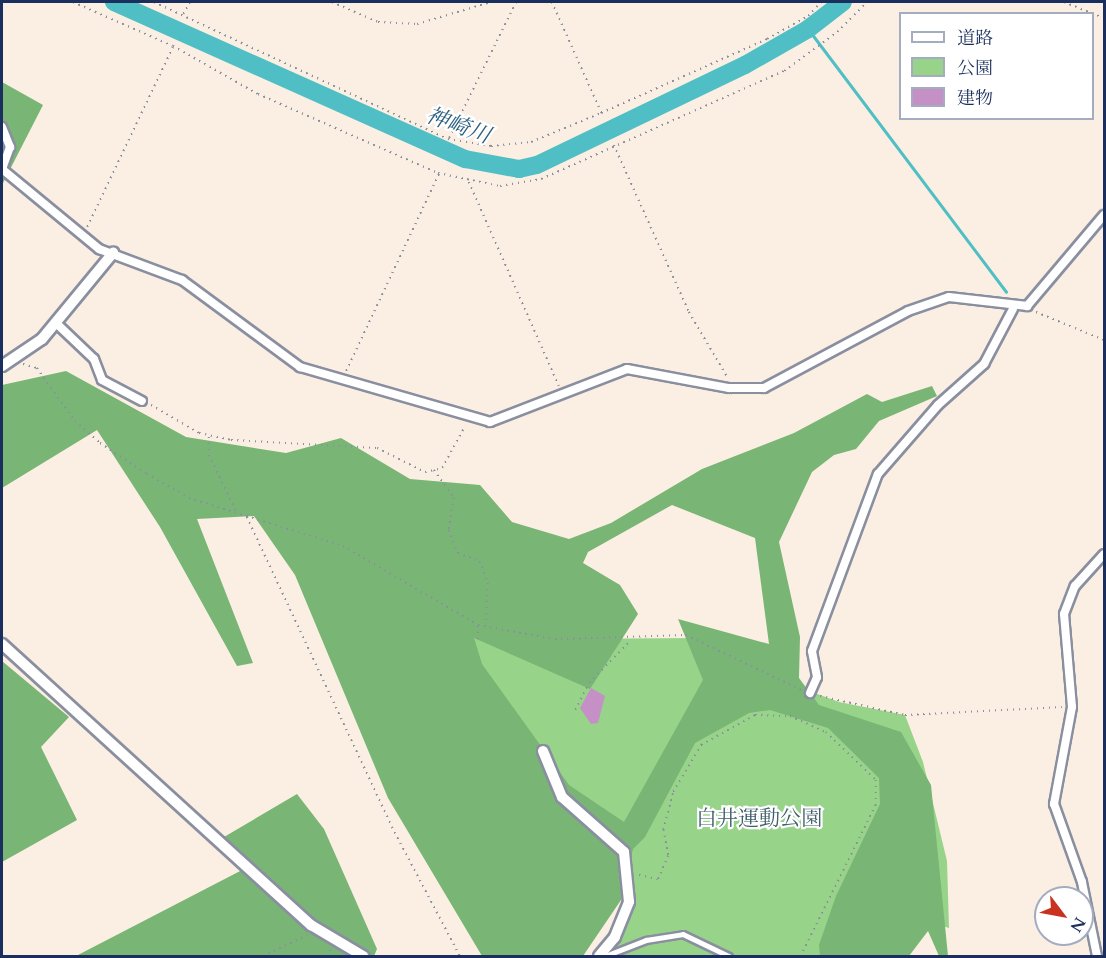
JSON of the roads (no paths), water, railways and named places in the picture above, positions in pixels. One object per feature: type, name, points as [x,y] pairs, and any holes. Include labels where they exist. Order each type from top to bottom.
[{"type":"street","points":[[2,127],[10,147],[2,169],[81,238],[182,280],[300,367],[341,382],[468,416],[503,420],[627,369],[729,388],[764,388],[933,301],[974,296],[1013,309],[1028,306],[1104,214]]},
{"type":"street","points":[[2,366],[14,360],[56,323],[113,253]]},
{"type":"street","points":[[810,693],[817,676],[812,651],[878,474],[938,405],[984,364],[1013,309]]},
{"type":"street","points":[[56,323],[94,359],[102,380],[142,401]]},
{"type":"street","points":[[1097,957],[1082,882],[1054,804],[1072,707],[1064,614],[1075,586],[1104,554]]},
{"type":"street","points":[[2,644],[317,930],[363,957]]},
{"type":"street","points":[[543,751],[562,797],[624,852],[629,902],[615,937],[599,957]]},
{"type":"lane","points":[[605,957],[646,940],[683,934],[729,957]]},
{"type":"waterway","name":"神崎川","points":[[114,2],[465,159],[519,169],[537,165],[745,65],[808,29],[843,2]]},
{"type":"waterway","points":[[808,29],[1006,292]]},
{"type":"park label","name":"白井運動公園","points":[[759,819]]}]
